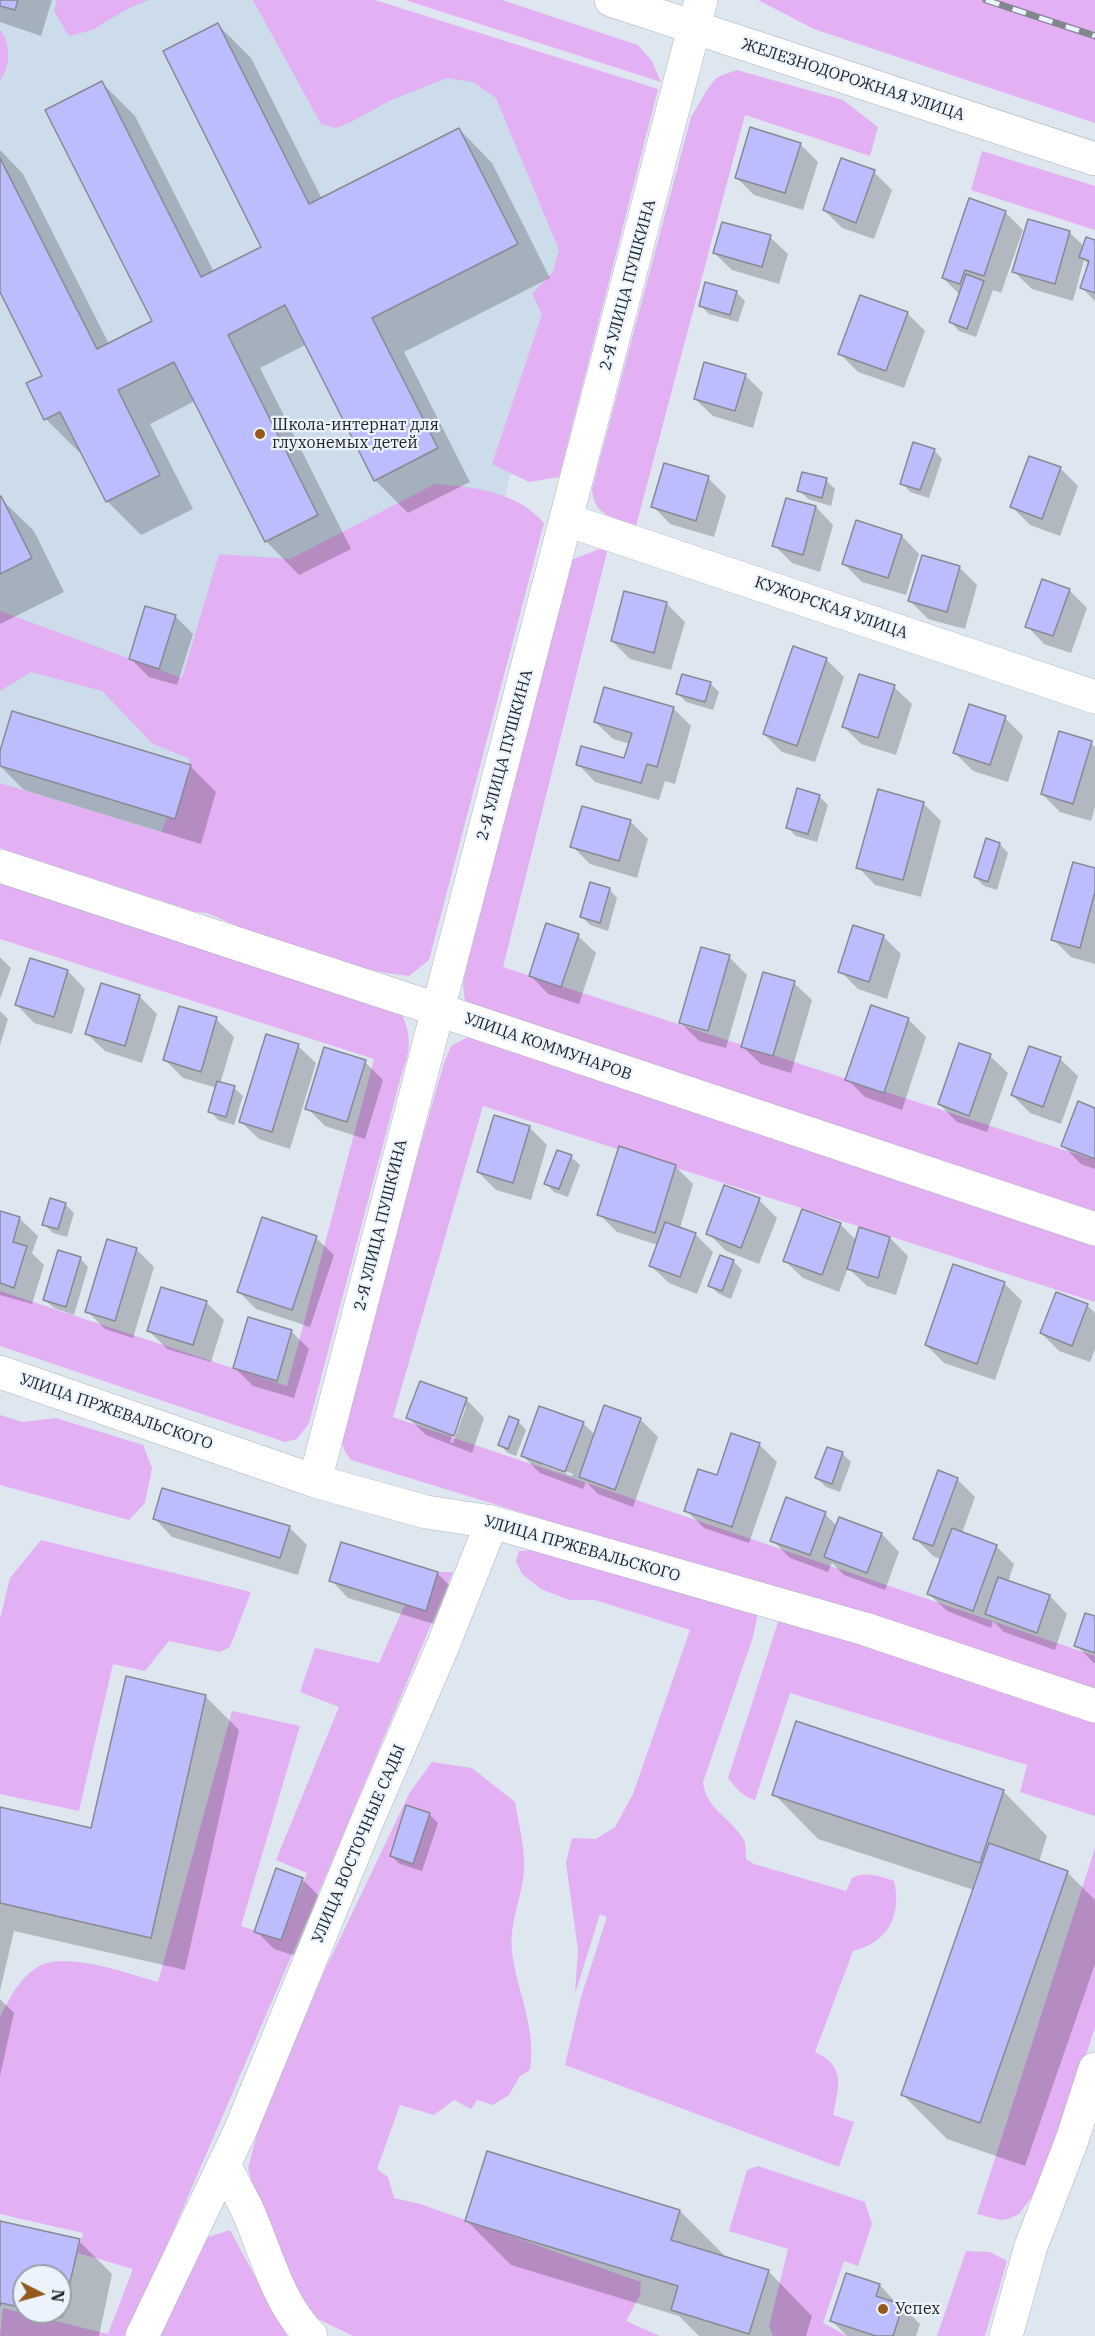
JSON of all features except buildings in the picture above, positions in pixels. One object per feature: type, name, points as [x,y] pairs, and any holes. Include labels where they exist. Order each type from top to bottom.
[{"type":"street","name":"ЖЕЛЕЗНОДОРОЖНАЯ УЛИЦА","points":[[611,0],[697,14],[1095,159]]},
{"type":"street","name":"2-Я УЛИЦА ПУШКИНА","points":[[315,1481],[436,1009],[567,520],[697,14]]},
{"type":"street","name":"КУЖОРСКАЯ УЛИЦА","points":[[567,520],[1095,697]]},
{"type":"street","name":"УЛИЦА КОММУНАРОВ","points":[[0,866],[1095,1229]]},
{"type":"street","name":"УЛИЦА ПРЖЕВАЛЬСКОГО","points":[[0,1372],[315,1481],[426,1512],[492,1522],[865,1629],[1095,1706]]},
{"type":"street","name":"УЛИЦА ВОСТОЧНЫЕ САДЫ","points":[[142,2336],[224,2165],[442,1648],[492,1522]]},
{"type":"street","points":[[1006,2336],[1031,2246],[1083,2144],[1095,2069]]},
{"type":"street","points":[[224,2165],[246,2206],[279,2290],[299,2325],[311,2336]]},
{"type":"shaded area","name":"Школа-интернат для глухонемых детей","points":[[0,0],[367,0],[613,77],[395,922],[0,791]]},
{"type":"shaded area","points":[[57,0],[149,0],[131,7],[92,30],[69,36],[54,11]]},
{"type":"shaded area","points":[[253,0],[375,0],[658,89],[559,477],[529,482],[492,464],[542,314],[532,294],[553,272],[559,250],[496,98],[473,82],[447,78],[391,100],[336,128],[321,124]]},
{"type":"shaded area","points":[[405,0],[502,0],[638,45],[652,61],[661,82]]},
{"type":"shaded area","points":[[758,0],[1095,0],[1095,123],[814,29]]},
{"type":"shaded area","points":[[0,30],[8,48],[8,62],[0,80]]},
{"type":"shaded area","points":[[737,70],[843,100],[878,127],[870,156],[745,115],[636,526],[601,511],[592,489],[691,117],[715,80]]},
{"type":"shaded area","points":[[982,151],[1095,186],[1095,230],[971,190]]},
{"type":"shaded area","points":[[435,484],[479,489],[507,497],[533,512],[544,523],[429,960],[409,976],[357,967],[256,934],[207,913],[196,912],[0,848],[0,783],[161,832],[190,759],[153,744],[102,691],[31,672],[0,691],[0,611],[182,678],[219,554],[290,559]]},
{"type":"shaded area","points":[[602,548],[608,548],[503,967],[1095,1160],[1095,1213],[465,1002],[463,984],[469,957],[571,560]]},
{"type":"shaded area","points":[[0,881],[402,1015],[409,1042],[407,1056],[309,1423],[297,1439],[285,1442],[0,1346],[0,1291],[287,1386],[374,1059],[0,939]]},
{"type":"shaded area","points":[[468,1037],[1095,1246],[1095,1302],[483,1106],[393,1417],[1095,1656],[1095,1689],[351,1460],[343,1445],[342,1418],[444,1063],[451,1046]]},
{"type":"shaded area","points":[[0,1415],[23,1422],[56,1418],[143,1445],[152,1468],[145,1503],[129,1520],[0,1485]]},
{"type":"shaded area","points":[[41,1540],[251,1592],[230,1647],[220,1652],[169,1641],[145,1671],[113,1664],[79,1811],[0,1794],[0,1619],[10,1578]]},
{"type":"shaded area","points":[[539,1550],[758,1613],[753,1637],[703,1782],[709,1799],[739,1832],[745,1842],[746,1859],[754,1864],[846,1891],[852,1878],[857,1876],[878,1876],[894,1881],[896,1905],[890,1926],[875,1941],[853,1951],[815,2052],[832,2064],[836,2070],[838,2086],[833,2115],[854,2122],[839,2167],[565,2065],[581,1997],[607,1917],[600,1914],[575,1994],[578,1950],[566,1863],[572,1838],[596,1839],[615,1827],[633,1794],[690,1630],[595,1600],[569,1600],[541,1589],[522,1574],[516,1561],[519,1551]]},
{"type":"shaded area","points":[[438,1572],[453,1572],[324,1880],[128,2336],[0,2336],[3,2308],[12,2310],[12,2324],[68,2324],[108,2334],[133,2269],[78,2253],[83,2233],[0,2214],[0,2017],[8,2002],[29,1973],[44,1964],[56,1961],[101,1966],[158,1982],[232,1711],[300,1726],[241,1926],[281,1939],[307,1873],[276,1860],[339,1707],[300,1692],[315,1648],[379,1663],[405,1604],[426,1610]]},
{"type":"shaded area","points":[[779,1619],[1095,1715],[1095,1816],[1020,1792],[1027,1765],[790,1693],[755,1800],[747,1797],[728,1778]]},
{"type":"shaded area","points":[[432,1762],[472,1768],[515,1802],[522,1841],[524,1870],[511,1943],[514,1967],[529,2025],[530,2070],[520,2076],[509,2095],[493,2105],[477,2100],[471,2109],[454,2100],[434,2115],[400,2105],[377,2169],[388,2177],[394,2198],[420,2204],[641,2282],[640,2295],[626,2321],[660,2336],[353,2336],[308,2314],[263,2222],[248,2168],[261,2119],[325,1970],[410,1792]]},
{"type":"shaded area","points":[[1095,1848],[1095,2027],[1058,2142],[1034,2194],[1019,2214],[1000,2220],[977,2214]]},
{"type":"shaded area","points":[[758,2166],[865,2202],[872,2224],[858,2266],[844,2261],[823,2323],[847,2336],[773,2336],[769,2326],[788,2249],[729,2231],[747,2170]]},
{"type":"shaded area","points":[[230,2230],[287,2336],[159,2336],[205,2238]]},
{"type":"shaded area","points":[[966,2251],[990,2252],[1007,2261],[985,2336],[937,2336]]},
{"type":"railway","points":[[986,0],[1095,36]]},
{"type":"place","name":"Школа-интернат для глухонемых детей","points":[[260,434]]},
{"type":"place","name":"Успех","points":[[883,2309]]}]
